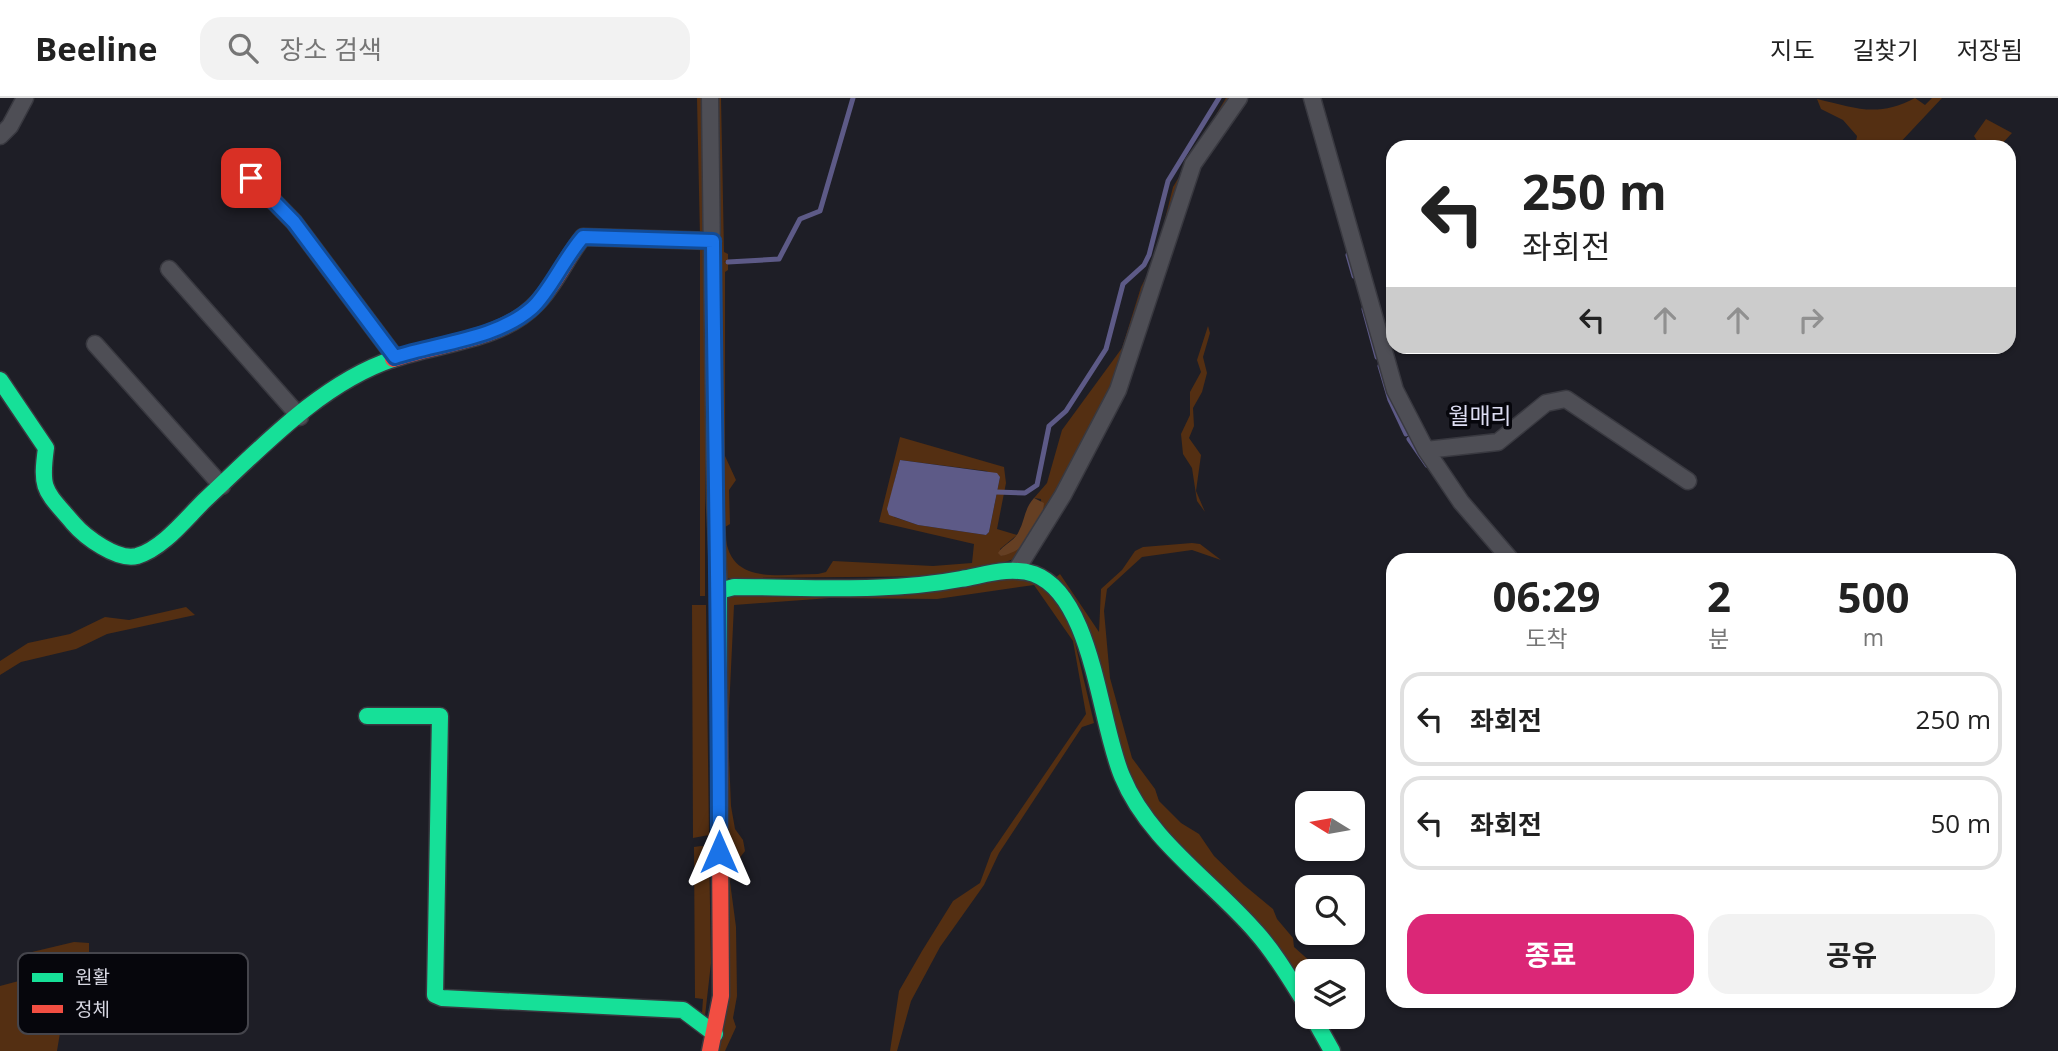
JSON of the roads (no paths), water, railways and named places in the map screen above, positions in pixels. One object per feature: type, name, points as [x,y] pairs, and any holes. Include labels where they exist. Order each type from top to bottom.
[{"type":"street","points":[[0,136],[10,126],[25,98]]},
{"type":"street","points":[[710,98],[715,498],[719,591],[721,996],[710,1051]]},
{"type":"street","points":[[1017,569],[1063,495],[1118,390],[1193,164],[1239,98]]},
{"type":"street","points":[[1312,98],[1395,390],[1426,450],[1461,502],[1505,553]]},
{"type":"street","points":[[251,178],[294,222],[395,357]]},
{"type":"street","points":[[0,380],[46,448],[43,480],[46,490],[75,526],[100,545],[123,556],[136,556],[157,544],[300,417],[345,383],[395,357],[495,328],[517,318],[543,296],[562,263],[583,237],[713,241]]},
{"type":"street","points":[[169,269],[300,417]]},
{"type":"street","points":[[95,344],[222,486]]},
{"type":"street","points":[[1426,450],[1498,442],[1546,403],[1566,399],[1688,481]]},
{"type":"street","points":[[719,591],[746,587],[918,587],[1017,569],[1029,571],[1054,585],[1080,624],[1091,654],[1097,694],[1114,756],[1125,784],[1159,829],[1258,933],[1295,988]]},
{"type":"street","points":[[367,716],[440,716],[435,995],[442,998],[683,1010],[715,1034]]},
{"type":"street","points":[[1320,1029],[1332,1051]]},
{"type":"waterway","points":[[728,262],[779,259],[800,219],[820,211],[853,98]]},
{"type":"waterway","points":[[996,492],[1025,493],[1037,485],[1049,426],[1066,411],[1106,349],[1123,284],[1144,265],[1149,255],[1168,181],[1219,98]]},
{"type":"waterway","points":[[1348,255],[1354,276]]},
{"type":"waterway","points":[[1364,309],[1377,357]]},
{"type":"waterway","points":[[1380,366],[1390,400],[1406,434]]},
{"type":"waterway","points":[[1409,439],[1427,465]]},
{"type":"district","name":"월매리","points":[[1480,416]]}]
